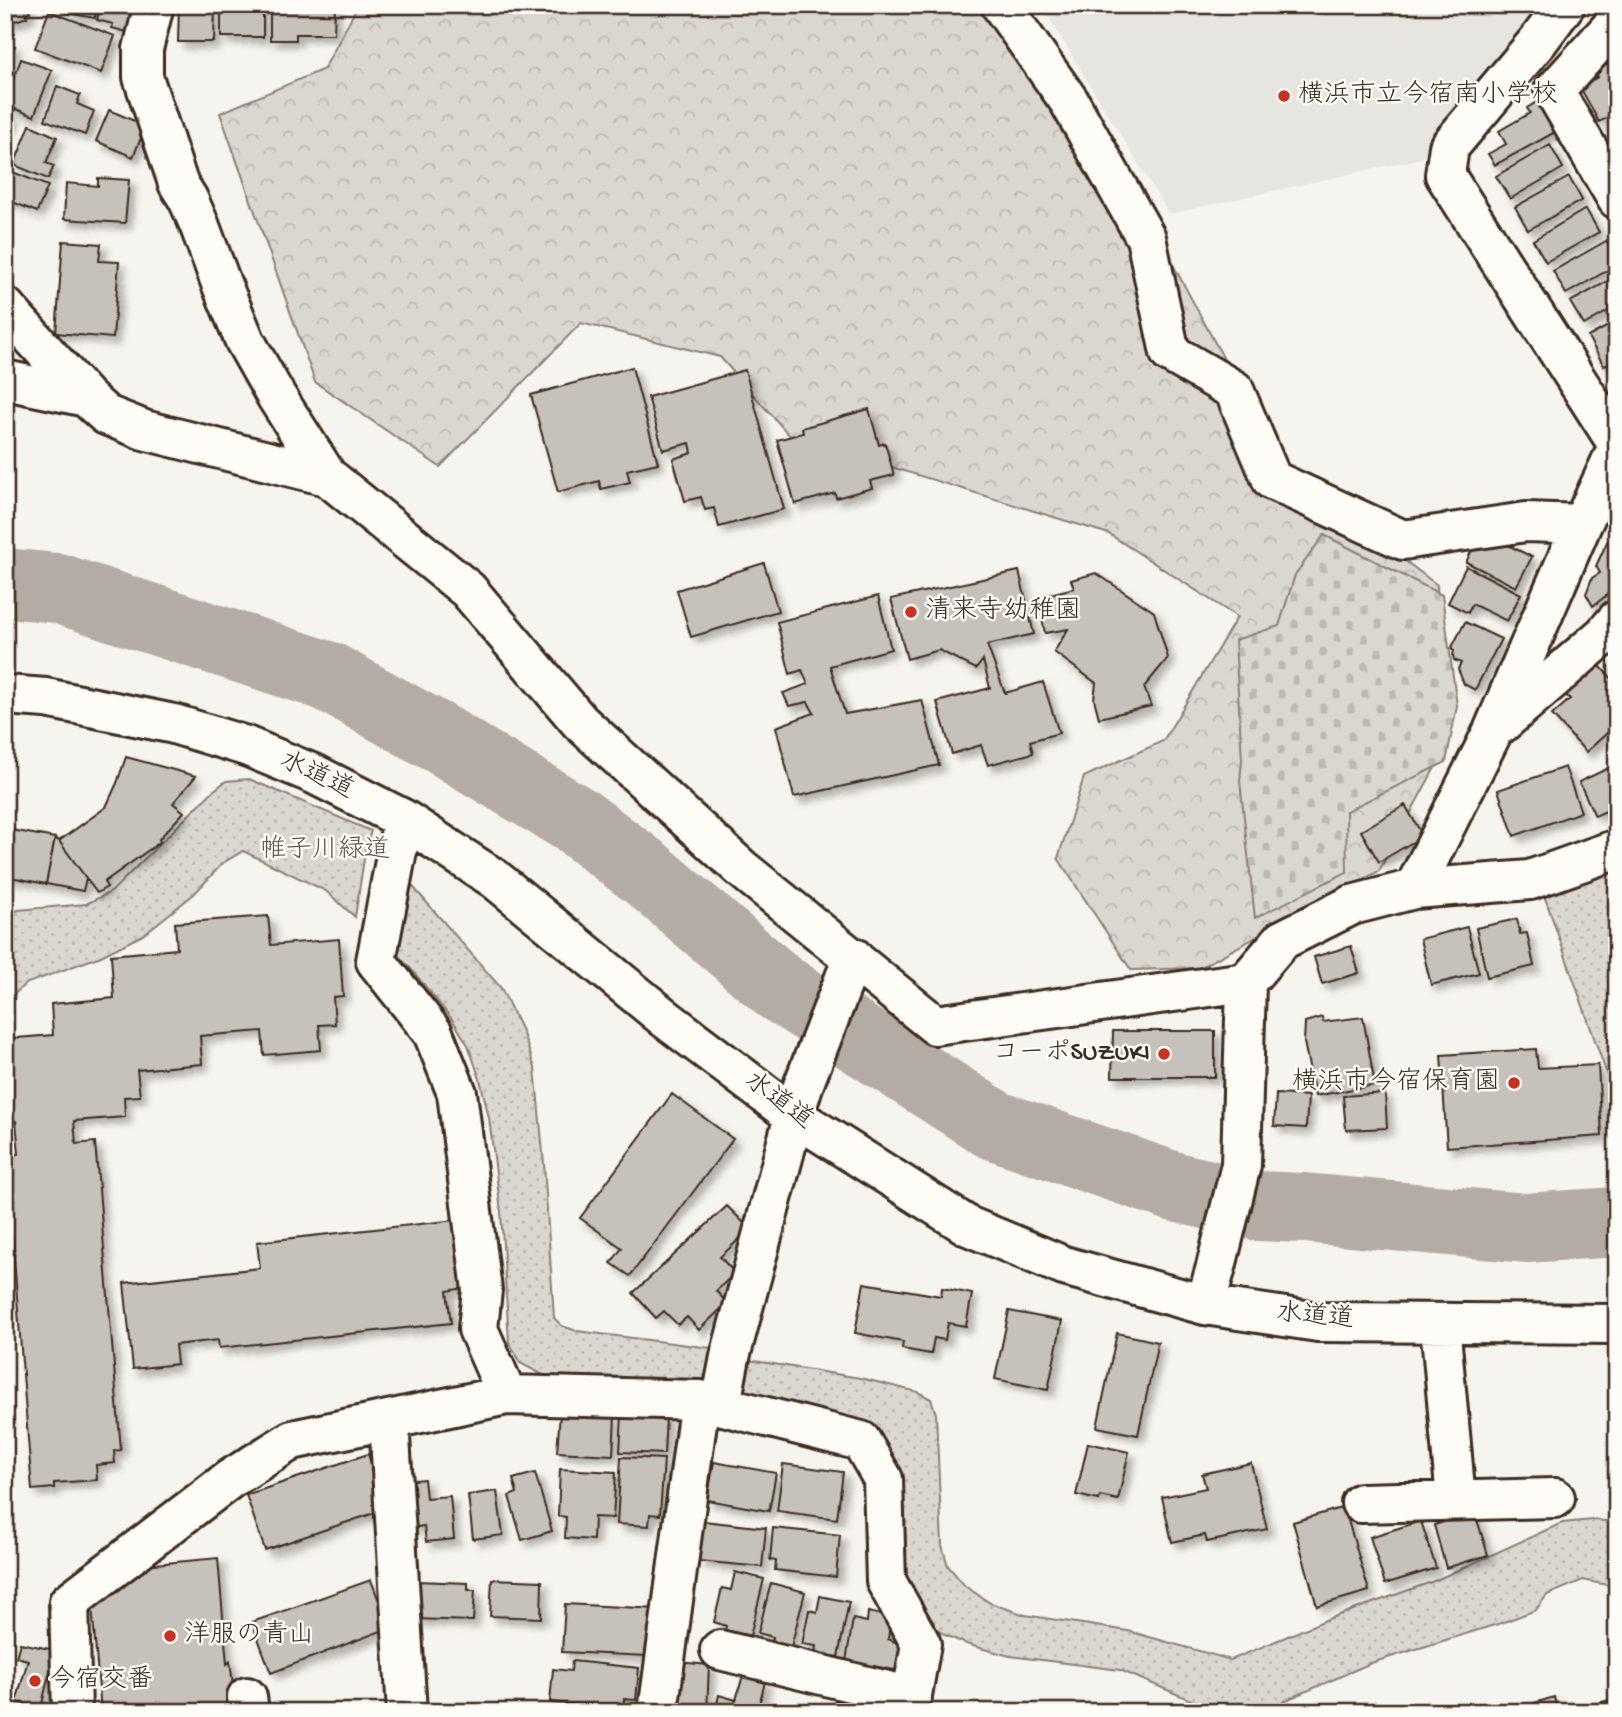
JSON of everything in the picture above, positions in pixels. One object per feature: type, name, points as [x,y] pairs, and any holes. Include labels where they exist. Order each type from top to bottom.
[{"type":"street","points":[[154,5],[143,49],[143,78],[178,183],[199,224],[245,341],[276,397],[327,476],[468,590],[580,722],[742,869],[935,1025],[1246,982]]},
{"type":"street","points":[[1001,5],[1069,101],[1146,239],[1170,353],[1234,390],[1272,480],[1403,540],[1526,522],[1582,524]]},
{"type":"street","points":[[1565,5],[1449,147],[1445,175],[1617,443]]},
{"type":"street","points":[[1617,21],[1554,91],[1617,199]]},
{"type":"street","points":[[5,307],[86,397],[106,415],[144,430],[327,476]]},
{"type":"street","points":[[5,380],[86,397]]},
{"type":"street","points":[[1414,889],[1493,731],[1617,449]]},
{"type":"street","points":[[1493,731],[1604,635],[1617,620]]},
{"type":"street","name":"水道道","points":[[5,695],[46,698],[174,724],[246,746],[316,775],[403,819],[495,879],[666,1020],[799,1101],[968,1226],[1064,1266],[1205,1305],[1318,1322],[1617,1324]]},
{"type":"street","points":[[403,819],[376,961],[433,1033],[457,1093],[482,1290],[478,1329],[507,1395]]},
{"type":"street","points":[[1205,1305],[1241,1165],[1246,982],[1282,940],[1352,905],[1414,889],[1530,880],[1617,849]]},
{"type":"street","points":[[658,1712],[719,1388],[799,1101],[853,957]]},
{"type":"street","points":[[1440,1323],[1456,1500]]},
{"type":"street","points":[[72,1712],[69,1602],[230,1479],[292,1440],[507,1395],[719,1388],[861,1441],[883,1479],[886,1581],[921,1644],[911,1704],[720,1650]]},
{"type":"street","points":[[389,1420],[407,1712]]},
{"type":"street","points":[[1361,1503],[1555,1498]]},
{"type":"shaded area","name":"横浜市立今宿南小学校","points":[[1041,5],[1542,5],[1422,158],[1169,214]]},
{"type":"green space","points":[[358,5],[983,5],[1071,75],[1282,467],[1437,585],[1444,751],[1379,871],[1199,968],[1131,970],[1058,858],[1084,777],[1163,741],[1237,617],[1109,534],[790,436],[720,357],[581,323],[440,467],[315,382],[220,113],[324,69]]},
{"type":"green space","points":[[1324,535],[1442,595],[1457,706],[1446,762],[1346,811],[1347,872],[1255,918],[1240,781],[1242,760],[1235,640],[1279,626],[1295,575]]},
{"type":"green space","name":"帷子川緑道","points":[[249,779],[371,831],[366,846],[355,917],[326,891],[243,851],[223,863],[194,894],[143,935],[101,956],[25,984],[5,1003],[5,918],[18,910],[86,904],[111,892],[213,791],[226,781]]},
{"type":"green space","points":[[1617,863],[1617,1103],[1543,892]]},
{"type":"green space","points":[[408,881],[501,988],[522,1031],[535,1068],[554,1318],[562,1326],[577,1331],[711,1348],[730,1357],[860,1378],[918,1392],[931,1399],[936,1414],[942,1545],[948,1566],[965,1586],[990,1603],[1025,1615],[1128,1631],[1231,1660],[1328,1619],[1434,1581],[1562,1523],[1593,1520],[1617,1522],[1617,1587],[1583,1580],[1547,1595],[1536,1610],[1371,1663],[1259,1712],[1219,1712],[1120,1670],[1010,1656],[969,1645],[945,1635],[930,1625],[892,1577],[889,1456],[723,1391],[547,1377],[520,1363],[509,1342],[501,1212],[489,1118],[480,1079],[468,1045],[452,1019],[407,964],[392,964]]},
{"type":"building","points":[[5,5],[28,5],[30,12],[26,13],[27,17],[6,24]]},
{"type":"building","points":[[68,5],[97,5],[95,18],[67,13]]},
{"type":"building","points":[[101,5],[138,5],[131,33],[112,28],[113,24],[97,20]]},
{"type":"building","points":[[179,5],[215,5],[214,42],[178,42]]},
{"type":"building","points":[[239,5],[263,5],[263,37],[221,37],[221,9],[239,9]]},
{"type":"building","points":[[270,5],[335,5],[334,34],[296,34],[296,40],[270,40]]},
{"type":"building","points":[[49,11],[115,36],[101,73],[35,48]]},
{"type":"building","points":[[5,42],[15,46],[5,71]]},
{"type":"building","points":[[21,59],[52,70],[34,116],[5,105]]},
{"type":"building","points":[[1608,64],[1617,80],[1617,113],[1599,122],[1580,87],[1598,77],[1595,72]]},
{"type":"building","points":[[57,86],[80,95],[77,104],[94,111],[85,135],[45,120]]},
{"type":"building","points":[[1540,100],[1557,131],[1495,165],[1488,154],[1506,144],[1499,131],[1530,113],[1527,108]]},
{"type":"building","points":[[109,110],[146,126],[133,157],[96,141]]},
{"type":"building","points":[[5,113],[14,116],[5,135]]},
{"type":"building","points":[[30,125],[57,137],[46,163],[54,166],[48,179],[14,165]]},
{"type":"building","points":[[1550,145],[1563,168],[1510,199],[1496,176]]},
{"type":"building","points":[[5,169],[48,186],[37,212],[5,199]]},
{"type":"building","points":[[1569,177],[1582,200],[1528,230],[1515,207]]},
{"type":"building","points":[[98,178],[129,180],[125,223],[64,219],[66,183],[98,186]]},
{"type":"building","points":[[1586,209],[1599,232],[1546,262],[1533,240]]},
{"type":"building","points":[[63,241],[101,244],[99,261],[119,262],[113,338],[56,333]]},
{"type":"building","points":[[1606,241],[1617,265],[1566,294],[1553,271]]},
{"type":"building","points":[[1617,276],[1617,306],[1584,325],[1570,302]]},
{"type":"building","points":[[1617,321],[1617,358],[1604,366],[1588,337]]},
{"type":"building","points":[[632,367],[658,463],[627,470],[630,482],[601,489],[599,481],[558,492],[531,395]]},
{"type":"building","points":[[745,370],[784,509],[719,527],[714,508],[705,510],[701,497],[685,501],[673,459],[692,453],[690,443],[663,450],[648,397]]},
{"type":"building","points":[[869,409],[879,445],[885,443],[894,475],[870,481],[872,488],[836,498],[835,493],[795,504],[777,440],[803,433],[802,428]]},
{"type":"building","points":[[1617,536],[1617,587],[1593,606],[1586,594],[1592,578],[1600,573],[1596,566],[1607,542]]},
{"type":"building","points":[[1496,539],[1532,557],[1516,587],[1466,562],[1477,540],[1492,548]]},
{"type":"building","points":[[764,563],[778,611],[691,637],[677,590]]},
{"type":"building","points":[[1466,566],[1521,594],[1507,621],[1472,604],[1468,613],[1448,603]]},
{"type":"building","points":[[1019,571],[1034,634],[987,645],[1005,693],[1043,682],[1059,733],[1030,741],[1033,753],[988,765],[981,745],[952,754],[937,702],[990,688],[983,660],[976,669],[939,650],[907,659],[891,599]]},
{"type":"building","points":[[1096,573],[1154,612],[1168,658],[1144,687],[1151,706],[1099,718],[1094,699],[1096,683],[1054,652],[1068,629],[1045,633],[1038,597],[1074,588],[1071,580]]},
{"type":"building","points":[[878,596],[891,649],[830,666],[845,714],[922,700],[939,765],[794,797],[776,727],[814,713],[808,702],[789,706],[783,693],[808,684],[802,670],[790,674],[777,622]]},
{"type":"building","points":[[1465,622],[1501,639],[1475,690],[1464,684],[1458,669],[1461,663],[1454,660],[1454,651],[1451,649]]},
{"type":"building","points":[[1597,663],[1617,684],[1617,724],[1586,752],[1552,715],[1570,699],[1563,693]]},
{"type":"building","points":[[126,757],[196,776],[173,803],[184,812],[159,839],[160,842],[104,882],[107,887],[97,893],[59,841],[106,807]]},
{"type":"building","points":[[1617,764],[1617,806],[1595,816],[1579,782]]},
{"type":"building","points":[[1565,767],[1581,812],[1514,836],[1498,790]]},
{"type":"building","points":[[1405,805],[1423,836],[1379,862],[1361,831]]},
{"type":"building","points":[[6,829],[55,838],[46,884],[5,876]]},
{"type":"building","points":[[55,838],[86,878],[83,891],[46,884]]},
{"type":"building","points":[[268,916],[271,945],[339,939],[343,996],[333,997],[335,1024],[319,1025],[321,1050],[264,1055],[262,1031],[200,1036],[202,1064],[137,1070],[140,1096],[124,1097],[125,1117],[74,1121],[76,1144],[95,1142],[121,1450],[114,1451],[115,1463],[96,1465],[97,1480],[54,1483],[54,1488],[32,1490],[6,1156],[19,1154],[16,1121],[5,1122],[5,1039],[53,1035],[51,1004],[114,998],[111,955],[177,949],[175,923]]},
{"type":"building","points":[[1517,919],[1520,934],[1527,933],[1534,966],[1487,977],[1476,928]]},
{"type":"building","points":[[1467,927],[1479,973],[1431,985],[1420,939]]},
{"type":"building","points":[[1351,946],[1359,973],[1322,984],[1314,957]]},
{"type":"building","points":[[1322,1017],[1323,1022],[1363,1017],[1375,1085],[1315,1096],[1304,1042],[1305,1022]]},
{"type":"building","name":"コーポSUZUKI","points":[[1113,1031],[1215,1031],[1215,1077],[1112,1077]]},
{"type":"building","points":[[1536,1049],[1538,1068],[1598,1065],[1602,1136],[1447,1147],[1441,1055]]},
{"type":"building","points":[[1385,1093],[1387,1128],[1346,1130],[1343,1096]]},
{"type":"building","points":[[672,1094],[733,1139],[630,1276],[611,1263],[622,1248],[580,1218]]},
{"type":"building","points":[[1276,1094],[1308,1096],[1306,1128],[1274,1126]]},
{"type":"building","points":[[727,1206],[750,1229],[720,1257],[735,1273],[716,1291],[727,1303],[699,1330],[687,1317],[678,1325],[664,1311],[656,1318],[633,1293]]},
{"type":"building","points":[[456,1220],[464,1288],[447,1291],[451,1323],[219,1348],[218,1340],[175,1345],[177,1364],[133,1369],[124,1283],[260,1268],[257,1242]]},
{"type":"building","points":[[864,1283],[941,1296],[942,1288],[972,1294],[966,1326],[948,1323],[945,1340],[934,1338],[931,1354],[902,1349],[903,1342],[855,1333]]},
{"type":"building","points":[[1009,1311],[1062,1321],[1048,1390],[995,1379]]},
{"type":"building","points":[[1117,1333],[1158,1342],[1138,1435],[1097,1427]]},
{"type":"building","points":[[560,1413],[615,1415],[613,1455],[557,1452]]},
{"type":"building","points":[[622,1414],[666,1416],[664,1454],[620,1452]]},
{"type":"building","points":[[1088,1443],[1129,1452],[1118,1500],[1100,1496],[1099,1500],[1076,1495]]},
{"type":"building","points":[[368,1454],[386,1509],[265,1550],[246,1495]]},
{"type":"building","points":[[621,1457],[664,1459],[660,1515],[650,1514],[649,1526],[617,1524]]},
{"type":"building","points":[[714,1462],[776,1473],[769,1511],[707,1500]]},
{"type":"building","points":[[1251,1463],[1267,1529],[1207,1542],[1205,1535],[1172,1542],[1162,1497],[1206,1488],[1202,1474]]},
{"type":"building","points":[[783,1464],[843,1472],[837,1519],[777,1511]]},
{"type":"building","points":[[560,1469],[616,1472],[613,1518],[594,1517],[593,1540],[565,1538],[566,1517],[558,1516]]},
{"type":"building","points":[[535,1473],[552,1531],[522,1540],[509,1496],[517,1493],[513,1479]]},
{"type":"building","points":[[424,1479],[426,1498],[450,1496],[454,1539],[426,1542],[424,1526],[411,1528],[405,1481]]},
{"type":"building","points":[[497,1491],[503,1535],[473,1539],[468,1495]]},
{"type":"building","points":[[1344,1507],[1369,1591],[1317,1606],[1293,1522]]},
{"type":"building","points":[[1475,1513],[1488,1555],[1446,1568],[1434,1525]]},
{"type":"building","points":[[703,1521],[766,1528],[762,1567],[699,1561]]},
{"type":"building","points":[[1421,1521],[1436,1568],[1385,1584],[1370,1537]]},
{"type":"building","points":[[773,1528],[840,1535],[836,1577],[775,1570],[776,1561],[770,1560]]},
{"type":"building","points":[[218,1558],[227,1664],[230,1661],[234,1692],[232,1712],[101,1712],[92,1606],[144,1565]]},
{"type":"building","points":[[735,1572],[764,1579],[750,1636],[725,1630],[726,1626],[714,1622],[722,1588],[731,1590]]},
{"type":"building","points":[[492,1579],[542,1581],[541,1618],[490,1616]]},
{"type":"building","points":[[371,1580],[389,1628],[271,1673],[252,1622]]},
{"type":"building","points":[[417,1581],[468,1583],[468,1590],[475,1590],[473,1621],[415,1619]]},
{"type":"building","points":[[771,1583],[805,1592],[791,1647],[772,1642],[773,1637],[758,1633]]},
{"type":"building","points":[[820,1596],[849,1602],[838,1657],[815,1653],[816,1646],[802,1644],[809,1610],[817,1612]]},
{"type":"building","points":[[565,1604],[658,1609],[658,1626],[650,1625],[648,1656],[562,1652]]},
{"type":"building","points":[[868,1612],[891,1617],[888,1639],[904,1646],[905,1672],[846,1661],[853,1619],[867,1622]]},
{"type":"building","name":"今宿交番","points":[[20,1643],[55,1650],[41,1708],[16,1702],[28,1660],[16,1657]]},
{"type":"building","points":[[572,1661],[639,1668],[636,1700],[624,1699],[623,1709],[550,1702],[553,1669],[571,1671]]},
{"type":"building","points":[[677,1662],[709,1665],[707,1712],[673,1712]]},
{"type":"building","points":[[743,1675],[765,1682],[757,1712],[715,1712],[719,1695],[736,1700]]},
{"type":"building","points":[[1554,1697],[1558,1712],[1520,1712],[1518,1708]]},
{"type":"building","points":[[1613,1699],[1617,1712],[1566,1712]]},
{"type":"building","points":[[835,1701],[855,1706],[853,1712],[832,1712]]},
{"type":"waterway","points":[[5,583],[57,588],[327,676],[441,739],[574,819],[647,874],[780,988],[994,1125],[1175,1187],[1258,1206],[1526,1228],[1617,1222]]},
{"type":"place","name":"横浜市立今宿南小学校","points":[[1284,96]]},
{"type":"place","name":"清来寺幼稚園","points":[[911,612]]},
{"type":"place","name":"コーポSUZUKI","points":[[1164,1054]]},
{"type":"place","name":"横浜市今宿保育園","points":[[1514,1083]]},
{"type":"place","name":"洋服の青山","points":[[170,1636]]},
{"type":"place","name":"今宿交番","points":[[35,1681]]}]
